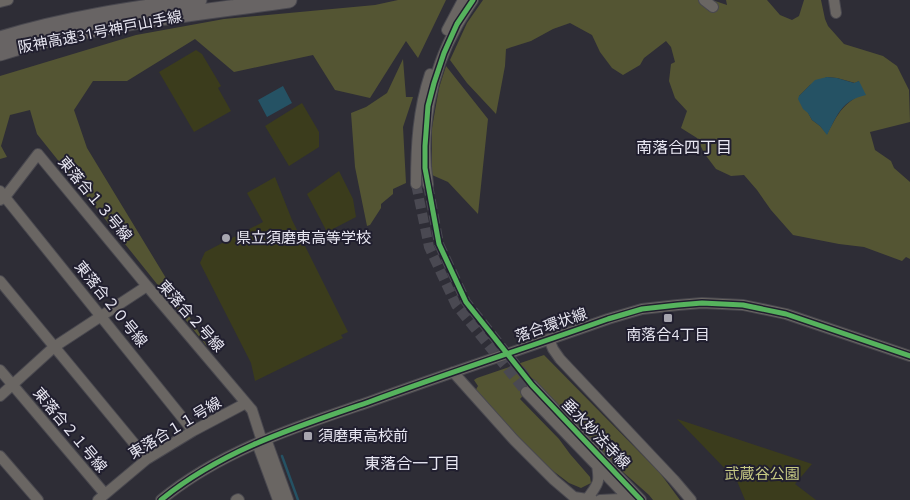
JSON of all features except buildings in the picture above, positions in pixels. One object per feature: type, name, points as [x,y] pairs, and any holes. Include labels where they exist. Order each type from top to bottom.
[{"type":"highway","name":"阪神高速31号神戸山手線","points":[[0,38],[86,18],[199,0]]},
{"type":"highway","name":"阪神高速31号神戸山手線","points":[[0,53],[75,34],[140,21],[289,0]]},
{"type":"street","points":[[0,2],[8,0]]},
{"type":"street","points":[[416,184],[422,99],[440,45],[463,0]]},
{"type":"street","points":[[428,185],[425,168],[425,146],[428,106],[440,63],[450,38],[473,0]]},
{"type":"street","points":[[704,0],[713,7]]},
{"type":"street","points":[[834,0],[836,13]]},
{"type":"street","name":"東落合１３号線","points":[[2,196],[38,154],[148,286]]},
{"type":"street","name":"東落合２０号線","points":[[2,196],[102,316],[194,431]]},
{"type":"street","points":[[0,281],[147,459]]},
{"type":"street","name":"東落合２号線","points":[[0,396],[54,347],[148,286],[252,410],[262,441]]},
{"type":"street","name":"落合環状線","points":[[165,499],[195,476],[226,458],[286,430],[549,339],[642,309],[686,304],[743,305],[786,314],[910,356]]},
{"type":"street","points":[[549,339],[560,359],[691,500]]},
{"type":"street","name":"東落合２１号線","points":[[0,370],[101,497]]},
{"type":"street","points":[[453,372],[514,440],[554,480],[574,496],[590,499],[599,478],[597,465]]},
{"type":"street","name":"垂水妙法寺線","points":[[529,389],[632,495],[597,465],[529,389]]},
{"type":"street","name":"東落合１１号線","points":[[101,497],[147,459],[246,403]]},
{"type":"street","points":[[262,441],[278,500]]},
{"type":"street","points":[[262,441],[288,500]]},
{"type":"street","points":[[0,456],[38,500]]},
{"type":"street","points":[[632,495],[642,500]]},
{"type":"street","points":[[600,500],[621,500]]},
{"type":"green space","points":[[398,0],[446,0],[418,58],[406,41],[370,98],[335,90],[313,55],[234,72],[195,39],[127,81],[93,81],[74,110],[87,148],[209,349],[37,134],[30,110],[10,115],[1,146],[7,157],[0,159],[0,76],[136,35],[224,19],[375,5]]},
{"type":"green space","points":[[483,0],[712,0],[727,5],[726,0],[767,0],[780,15],[792,20],[799,16],[804,0],[821,0],[828,26],[844,44],[883,56],[897,66],[909,90],[910,122],[870,132],[875,150],[891,161],[894,168],[910,182],[910,259],[906,257],[902,261],[864,247],[793,235],[744,175],[731,176],[716,169],[704,153],[697,138],[681,128],[687,111],[675,98],[669,81],[671,64],[675,62],[671,47],[666,41],[644,58],[640,65],[623,75],[612,68],[600,52],[592,35],[570,23],[553,29],[531,41],[506,49],[505,66],[496,114],[467,83],[450,60],[467,23]],"holes":[[[827,77],[855,83],[859,81],[855,98],[841,110],[827,134],[812,120],[799,96],[810,85]]]},
{"type":"green space","points":[[196,50],[202,54],[221,86],[218,88],[231,111],[194,132],[159,72]]},
{"type":"green space","points":[[403,59],[406,97],[413,97],[403,127],[406,183],[393,189],[393,194],[381,204],[381,208],[370,225],[367,226],[355,167],[351,113],[366,107],[387,93]]},
{"type":"green space","points":[[446,66],[488,119],[478,214],[448,182],[432,175],[432,128],[439,88]]},
{"type":"green space","points":[[302,103],[319,132],[319,147],[289,166],[265,126]]},
{"type":"green space","points":[[339,171],[353,199],[356,217],[327,232],[307,194]]},
{"type":"green space","points":[[275,177],[292,220],[348,332],[341,335],[343,338],[255,381],[251,363],[200,263],[205,252],[263,222],[247,193]]},
{"type":"green space","points":[[544,355],[660,473],[680,500],[653,500],[605,456],[535,383],[520,399],[559,439],[590,477],[591,483],[581,488],[569,483],[544,464],[475,391],[478,386],[474,380],[477,378]]},
{"type":"green space","name":"武蔵谷公園","points":[[677,419],[812,464],[795,484],[816,500],[745,500],[737,481]]},
{"type":"water","points":[[827,77],[854,83],[859,81],[866,95],[851,101],[841,109],[827,135],[803,109],[798,99],[815,80]]},
{"type":"water","points":[[283,86],[292,103],[267,117],[258,100]]},
{"type":"waterway","points":[[282,456],[298,500]]},
{"type":"tunnel","points":[[416,184],[429,247],[456,305],[526,392]]},
{"type":"tunnel","points":[[428,185],[439,244],[466,302],[532,385]]},
{"type":"cycle path","points":[[473,0],[457,24],[444,53],[428,106],[425,168],[439,244],[466,302],[532,385],[641,500]]},
{"type":"cycle path","points":[[161,500],[184,482],[209,467],[287,431],[608,319],[642,309],[702,303],[743,305],[786,314],[910,356]]},
{"type":"place","name":"県立須磨東高等学校","points":[[226,238]]},
{"type":"place","name":"南落合4丁目","points":[[668,318]]},
{"type":"place","name":"須磨東高校前","points":[[308,436]]},
{"type":"district","name":"南落合四丁目","points":[[684,147]]},
{"type":"district","name":"東落合一丁目","points":[[412,463]]}]
